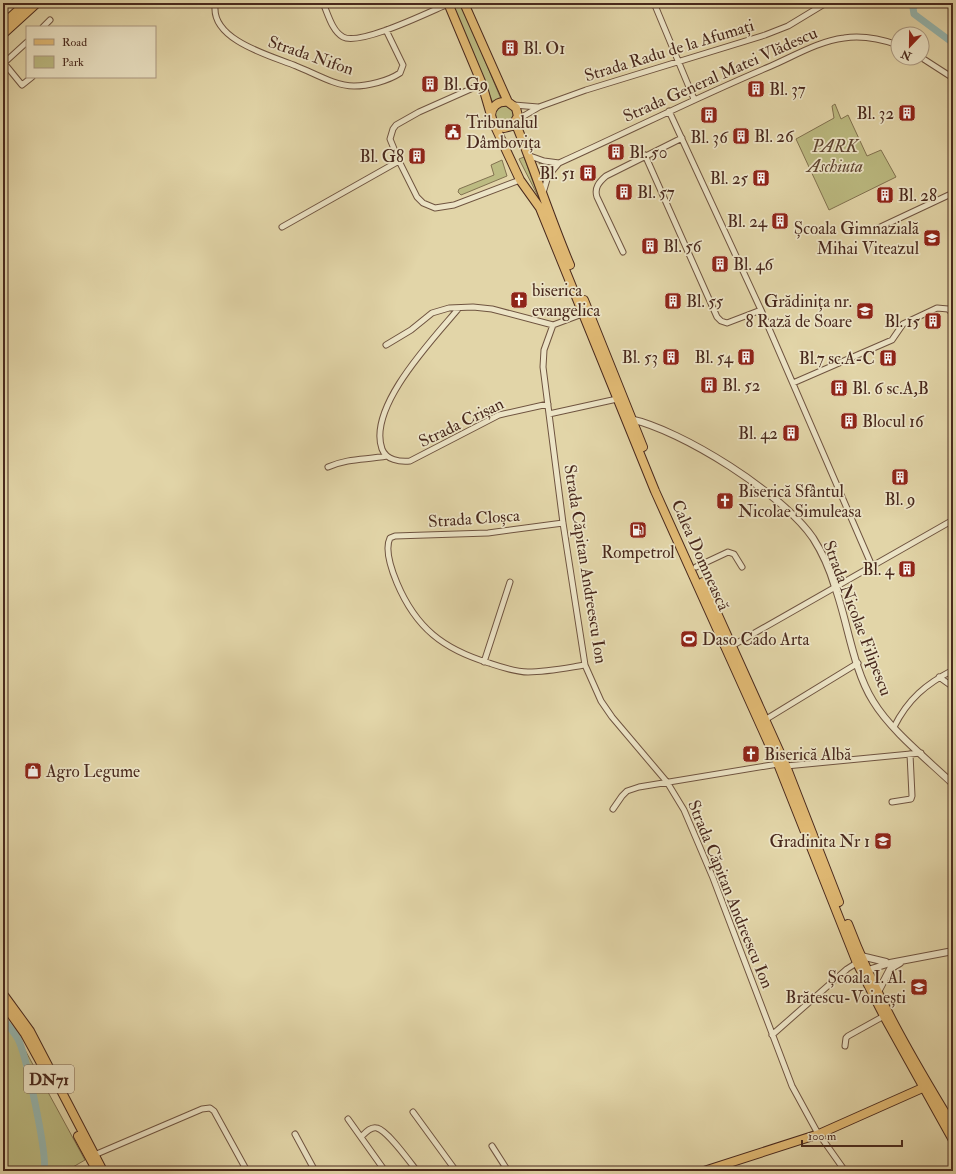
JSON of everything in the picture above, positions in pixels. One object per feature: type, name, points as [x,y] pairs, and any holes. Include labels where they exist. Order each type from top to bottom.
[{"type":"main road","points":[[3,24],[26,3]]},
{"type":"main road","points":[[3,34],[37,3]]},
{"type":"main road","points":[[448,4],[482,84],[495,124],[508,128],[516,121],[518,112],[511,103],[464,3]]},
{"type":"main road","points":[[491,115],[496,104],[511,103]]},
{"type":"main road","name":"Calea Domnească","points":[[516,121],[530,156],[545,206],[628,419],[696,567],[730,647]]},
{"type":"main road","name":"Calea Domnească","points":[[495,124],[520,180],[540,208],[586,313],[617,400],[628,419],[782,765],[864,972],[923,1088]]},
{"type":"main road","name":"Calea Domnească","points":[[782,765],[859,957]]},
{"type":"main road","points":[[864,972],[878,992],[887,1015]]},
{"type":"main road","name":"DN71","points":[[3,994],[30,1031],[92,1157],[97,1171]]},
{"type":"main road","name":"DN71","points":[[3,1003],[25,1034],[92,1157],[103,1171]]},
{"type":"main road","name":"Calea Domnească","points":[[887,1015],[903,1052],[923,1088],[953,1126]]},
{"type":"main road","points":[[704,1171],[819,1134],[923,1088],[953,1140]]},
{"type":"street","name":"Strada Nifon","points":[[217,3],[215,7],[216,17],[222,27],[240,42],[255,50],[348,85],[365,85],[385,80],[400,73],[402,65],[386,30]]},
{"type":"street","points":[[323,3],[334,28],[343,37],[356,39],[386,30],[448,4]]},
{"type":"street","points":[[654,3],[694,99]]},
{"type":"street","name":"Strada Radu de la Afumați","points":[[516,121],[539,107],[586,90],[765,35],[788,26],[826,3]]},
{"type":"street","points":[[44,26],[50,20]]},
{"type":"street","name":"Strada General Matei Vlădescu","points":[[542,194],[548,176],[559,163],[694,99],[834,40],[850,37],[867,37],[890,43]]},
{"type":"street","points":[[26,43],[4,63],[22,85],[31,78]]},
{"type":"street","points":[[930,63],[953,78]]},
{"type":"street","points":[[482,84],[419,112],[396,125],[390,139],[417,197],[435,208],[454,205],[520,180]]},
{"type":"street","name":"Strada Radu de la Afumați","points":[[511,103],[539,107]]},
{"type":"street","points":[[669,111],[761,310],[872,566]]},
{"type":"street","points":[[623,252],[597,197],[596,189],[601,180],[606,176],[682,138]]},
{"type":"street","points":[[530,156],[544,161],[559,163]]},
{"type":"street","points":[[645,156],[716,317],[727,323],[761,310]]},
{"type":"street","points":[[282,227],[399,161]]},
{"type":"street","points":[[872,231],[953,193]]},
{"type":"street","points":[[386,345],[411,330],[432,313],[445,309],[473,307],[492,309],[553,325],[586,313]]},
{"type":"street","points":[[387,456],[383,452],[380,444],[380,435],[384,415],[393,393],[403,376],[459,308]]},
{"type":"street","points":[[793,383],[892,340],[903,324],[937,308],[948,308],[953,314]]},
{"type":"street","name":"Strada Căpitan Andreescu Ion","points":[[553,325],[543,359],[563,523],[585,665],[601,701],[612,717],[667,782],[684,810],[799,1100],[819,1134],[845,1171]]},
{"type":"street","points":[[549,414],[617,400]]},
{"type":"street","name":"Strada Crișan","points":[[328,467],[342,461],[358,458],[387,456],[402,461],[415,459],[499,415],[548,404]]},
{"type":"street","name":"Strada Nicolae Filipescu","points":[[628,419],[659,429],[708,454],[741,474],[792,514],[813,538],[835,587],[858,663],[873,701],[920,753],[953,784]]},
{"type":"street","points":[[730,647],[953,520]]},
{"type":"street","name":"Strada Cloșca","points":[[484,662],[457,652],[442,642],[423,625],[410,607],[396,582],[391,566],[388,541],[394,536],[488,533],[563,523]]},
{"type":"street","points":[[696,567],[728,552],[734,554],[742,567]]},
{"type":"street","points":[[510,582],[484,662],[525,672],[538,672],[585,665]]},
{"type":"street","points":[[763,721],[858,663]]},
{"type":"street","points":[[894,726],[913,697],[939,677],[953,670]]},
{"type":"street","points":[[939,677],[953,687]]},
{"type":"street","points":[[613,809],[627,791],[667,782],[782,765],[920,753]]},
{"type":"street","points":[[892,802],[910,799],[912,796],[910,754]]},
{"type":"street","points":[[864,972],[890,963],[953,951]]},
{"type":"street","points":[[772,1035],[859,957],[890,963]]},
{"type":"street","points":[[878,992],[890,969],[904,960]]},
{"type":"street","points":[[845,1046],[846,1038],[848,1036],[887,1015]]},
{"type":"street","points":[[92,1157],[202,1109],[210,1108],[214,1111],[247,1171]]},
{"type":"street","points":[[413,1112],[456,1171]]},
{"type":"street","points":[[348,1119],[385,1171]]},
{"type":"street","points":[[361,1137],[372,1128],[377,1128],[389,1138],[417,1171]]},
{"type":"street","points":[[295,1134],[315,1171]]},
{"type":"street","points":[[492,1146],[508,1171]]},
{"type":"green space","points":[[452,3],[461,3],[501,99],[493,103]]},
{"type":"green space","name":"PARK Aschiuta","points":[[835,104],[841,119],[848,115],[867,156],[881,150],[896,177],[829,210],[796,139],[834,118],[832,106]]},
{"type":"green space","points":[[504,106],[510,109],[513,115],[510,121],[504,124],[498,121],[495,115],[498,109]]},
{"type":"green space","points":[[524,157],[539,198],[519,159]]},
{"type":"green space","points":[[502,160],[507,176],[461,195],[458,192],[459,189],[494,175],[491,165]]},
{"type":"green space","points":[[539,163],[554,165],[544,177]]},
{"type":"green space","points":[[3,1016],[19,1039],[85,1160],[66,1171],[3,1171]]},
{"type":"waterway","points":[[917,3],[913,8],[914,14],[953,43]]},
{"type":"waterway","points":[[3,1019],[13,1031],[22,1048],[40,1127],[44,1171]]},
{"type":"place","name":"Bl. O1","points":[[510,48]]},
{"type":"place","name":"Bl. G9","points":[[430,84]]},
{"type":"place","name":"Bl. 37","points":[[756,89]]},
{"type":"place","name":"Bl. 32","points":[[907,113]]},
{"type":"place","name":"Bl. 36","points":[[709,115]]},
{"type":"place","name":"Tribunalul Dâmbovița","points":[[453,132]]},
{"type":"place","name":"Bl. 26","points":[[741,136]]},
{"type":"place","name":"Bl. 50","points":[[616,152]]},
{"type":"place","name":"Bl. G8","points":[[417,156]]},
{"type":"place","name":"Bl. 51","points":[[588,173]]},
{"type":"place","name":"Bl. 25","points":[[761,178]]},
{"type":"place","name":"Bl. 57","points":[[624,192]]},
{"type":"place","name":"Bl. 28","points":[[885,195]]},
{"type":"place","name":"Bl. 24","points":[[780,221]]},
{"type":"place","name":"Școala Gimnazială Mihai Viteazul","points":[[932,238]]},
{"type":"place","name":"Bl. 56","points":[[650,246]]},
{"type":"place","name":"Bl. 46","points":[[720,264]]},
{"type":"place","name":"biserica evangelica","points":[[519,300]]},
{"type":"place","name":"Bl. 55","points":[[673,301]]},
{"type":"place","name":"Grădiniţa nr. 8 Rază de Soare","points":[[865,311]]},
{"type":"place","name":"Bl. 15","points":[[933,321]]},
{"type":"place","name":"Bl. 53","points":[[671,357]]},
{"type":"place","name":"Bl. 54","points":[[746,357]]},
{"type":"place","name":"Bl.7 sc.A-C","points":[[888,358]]},
{"type":"place","name":"Bl. 52","points":[[709,385]]},
{"type":"place","name":"Bl. 6 sc.A,B","points":[[839,388]]},
{"type":"place","name":"Blocul 16","points":[[849,421]]},
{"type":"place","name":"Bl. 42","points":[[791,433]]},
{"type":"place","name":"Bl. 9","points":[[900,477]]},
{"type":"place","name":"Biserică Sfântul Nicolae Simuleasa","points":[[725,501]]},
{"type":"place","name":"Rompetrol","points":[[638,530]]},
{"type":"place","name":"Bl. 4","points":[[907,569]]},
{"type":"place","name":"Daso Cado Arta","points":[[689,639]]},
{"type":"place","name":"Biserică Albă","points":[[751,754]]},
{"type":"place","name":"Agro Legume","points":[[33,771]]},
{"type":"place","name":"Gradinita Nr 1","points":[[883,841]]},
{"type":"place","name":"Școala I. Al. Brătescu-Voinești","points":[[919,987]]}]
